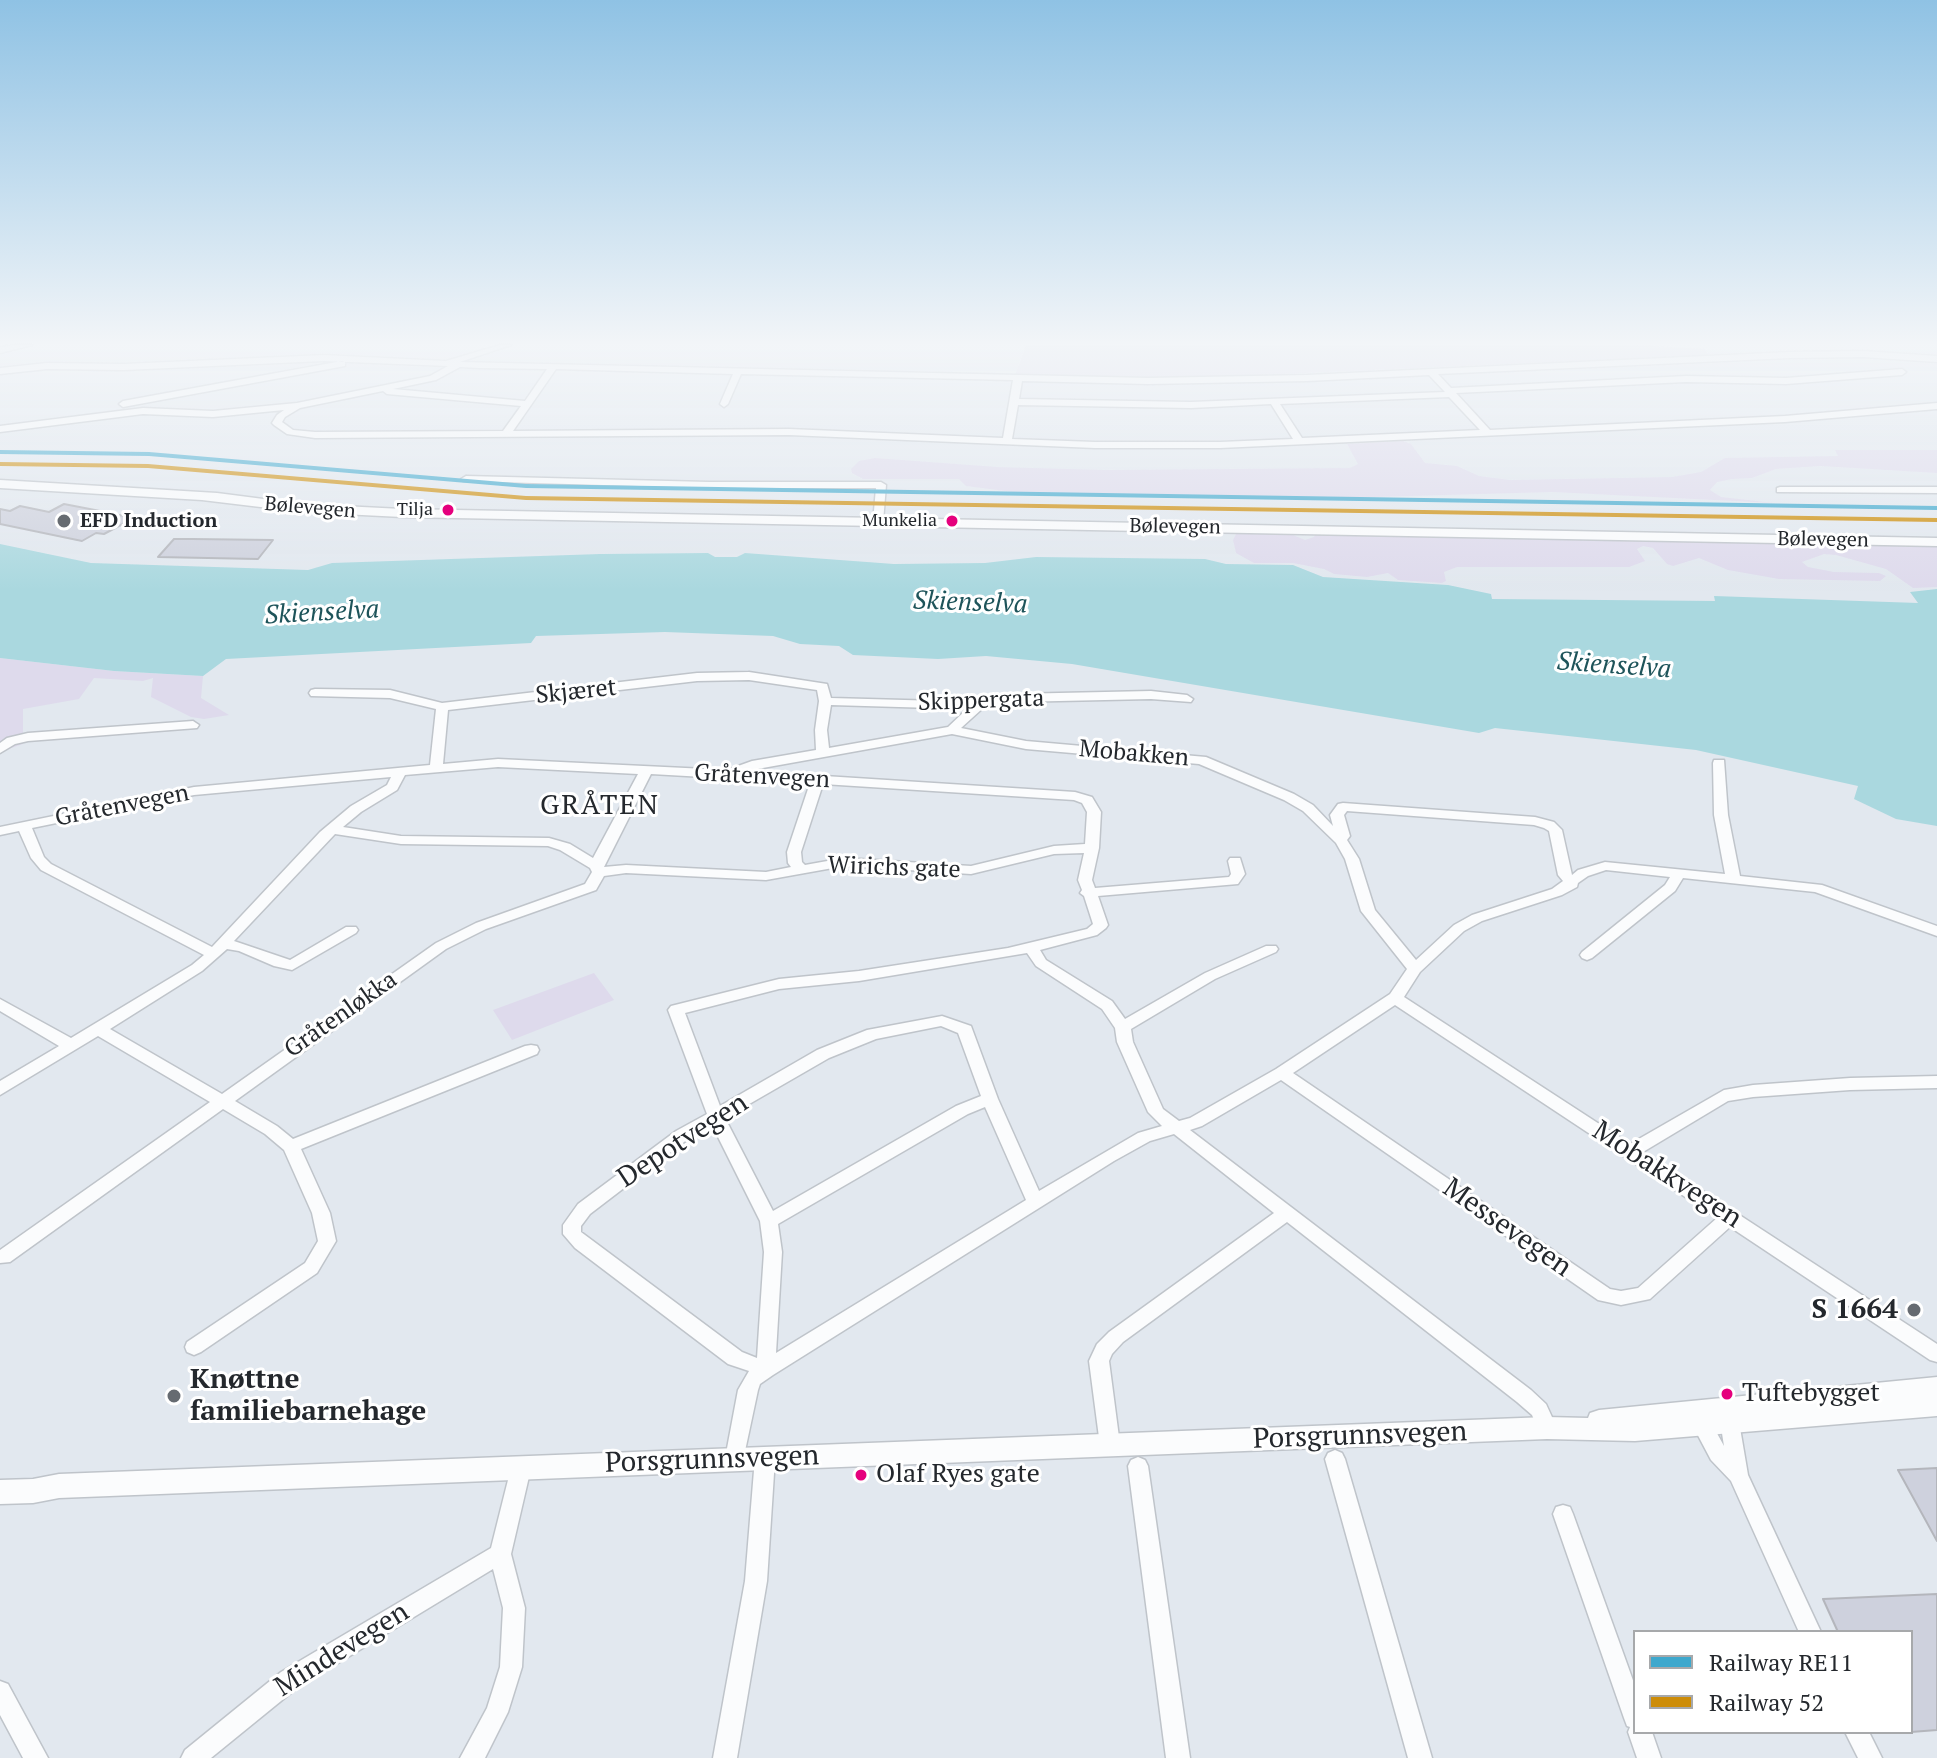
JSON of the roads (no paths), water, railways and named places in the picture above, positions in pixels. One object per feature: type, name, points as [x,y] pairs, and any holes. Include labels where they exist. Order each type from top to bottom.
[{"type":"main road","name":"Bølevegen","points":[[0,482],[206,497],[302,508],[414,513],[1937,542]]},
{"type":"main road","name":"Porsgrunnsvegen","points":[[0,1492],[59,1486],[1552,1428],[1635,1430],[1705,1417],[1937,1387]]},
{"type":"main road","name":"Porsgrunnsvegen","points":[[1705,1417],[1729,1422],[1937,1405]]},
{"type":"main road","name":"Porsgrunnsvegen","points":[[0,1481],[38,1481],[59,1486]]},
{"type":"street","points":[[281,427],[297,433],[789,432],[1095,445],[1300,443],[1625,427]]},
{"type":"street","points":[[506,434],[511,427]]},
{"type":"street","points":[[1007,441],[1010,427]]},
{"type":"street","points":[[1290,427],[1300,443]]},
{"type":"street","points":[[1482,427],[1489,434]]},
{"type":"street","points":[[466,479],[709,485],[881,485],[878,522]]},
{"type":"street","points":[[1780,490],[1937,490]]},
{"type":"street","name":"Skjæret","points":[[315,693],[390,694],[442,707],[721,675],[819,685],[825,690],[825,701]]},
{"type":"street","name":"Skippergata","points":[[825,701],[978,706],[1013,698],[1151,695],[1187,699]]},
{"type":"street","points":[[823,752],[821,730],[825,701]]},
{"type":"street","points":[[724,774],[752,765],[952,730],[978,706]]},
{"type":"street","points":[[436,768],[442,707]]},
{"type":"street","points":[[0,749],[11,741],[28,737],[193,725]]},
{"type":"street","name":"Mobakken","points":[[952,730],[1026,745],[1201,760],[1289,797],[1308,808],[1341,841],[1352,859],[1368,911],[1415,969]]},
{"type":"street","points":[[1719,763],[1721,815],[1733,877]]},
{"type":"street","name":"Gråtenvegen","points":[[0,831],[194,791],[436,768],[523,764],[1075,796],[1087,800],[1094,812],[1092,848]]},
{"type":"street","name":"Gråtenløkka","points":[[4,1257],[221,1099],[441,946],[481,926],[591,887],[646,771]]},
{"type":"street","points":[[0,1089],[183,978],[219,949],[332,829],[356,809],[392,787],[400,773]]},
{"type":"street","points":[[801,869],[795,863],[794,852],[818,780]]},
{"type":"street","points":[[1341,841],[1343,836],[1337,815],[1343,807],[1542,822],[1553,828],[1565,875],[1572,884]]},
{"type":"street","points":[[24,826],[38,858],[46,867],[219,949],[242,947],[279,963],[292,965],[351,930]]},
{"type":"street","points":[[332,829],[390,839],[549,842],[565,847],[597,869]]},
{"type":"street","points":[[766,1369],[773,1252],[769,1221],[716,1116],[676,1010],[779,984],[859,976],[1032,948],[1099,929],[1100,921],[1087,893],[1085,880],[1092,848]]},
{"type":"street","name":"Wirichs gate","points":[[597,869],[766,876],[844,862],[971,870],[1054,850],[1092,848]]},
{"type":"street","points":[[1087,893],[1233,881],[1238,874],[1235,861]]},
{"type":"street","points":[[735,1459],[748,1390],[753,1379],[766,1369],[1108,1157],[1144,1137],[1196,1122],[1282,1073],[1395,998],[1415,969],[1459,928],[1477,918],[1535,900],[1572,884],[1583,873],[1605,866],[1733,877],[1833,892],[1937,931]]},
{"type":"street","points":[[1587,955],[1670,888],[1680,873]]},
{"type":"street","points":[[1032,948],[1041,963],[1107,1005],[1123,1027],[1125,1042],[1156,1112],[1524,1396],[1552,1428]]},
{"type":"street","points":[[1123,1027],[1210,976],[1271,949]]},
{"type":"street","name":"Mobakkvegen","points":[[1395,998],[1937,1354]]},
{"type":"street","points":[[0,1004],[70,1045]]},
{"type":"street","name":"Depotvegen","points":[[766,1369],[735,1358],[581,1243],[572,1234],[575,1217],[682,1135],[823,1054],[873,1034],[942,1021],[965,1030],[990,1099],[1036,1203]]},
{"type":"street","points":[[97,1028],[221,1099],[291,1146],[321,1213],[327,1241],[322,1254],[291,1284],[194,1347]]},
{"type":"street","points":[[291,1146],[531,1050]]},
{"type":"street","name":"Messevegen","points":[[1282,1073],[1605,1295],[1621,1298],[1643,1294],[1730,1217]]},
{"type":"street","points":[[1632,1151],[1724,1096],[1811,1087],[1937,1082]]},
{"type":"street","points":[[769,1221],[962,1110],[990,1099]]},
{"type":"street","points":[[1110,1445],[1099,1361],[1104,1349],[1116,1337],[1287,1213]]},
{"type":"street","points":[[1705,1417],[1718,1454],[1738,1475],[1809,1630]]},
{"type":"street","points":[[1729,1422],[1737,1453],[1738,1475]]},
{"type":"street","points":[[725,1758],[756,1581],[765,1458]]},
{"type":"street","points":[[1335,1459],[1420,1758]]},
{"type":"street","points":[[1138,1466],[1178,1758]]},
{"type":"street","points":[[472,1758],[497,1712],[511,1667],[514,1608],[500,1554],[521,1468]]},
{"type":"street","points":[[1563,1514],[1633,1712]]},
{"type":"street","name":"Mindevegen","points":[[193,1758],[289,1680],[500,1554]]},
{"type":"street","points":[[0,1692],[36,1758]]},
{"type":"street","points":[[1641,1734],[1649,1758]]},
{"type":"street","points":[[1858,1734],[1870,1758]]},
{"type":"water","name":"Skienselva","points":[[0,544],[91,563],[308,570],[332,563],[600,554],[708,553],[715,557],[737,557],[745,553],[894,564],[985,563],[1036,557],[1205,559],[1226,564],[1293,565],[1323,577],[1448,585],[1491,594],[1492,599],[1715,601],[1714,596],[1918,603],[1910,592],[1937,589],[1937,826],[1896,819],[1854,799],[1858,786],[1696,750],[1495,728],[1479,733],[1072,664],[986,656],[938,659],[853,655],[839,646],[800,644],[773,636],[665,632],[536,636],[531,643],[226,659],[203,676],[114,671],[0,658]]},
{"type":"rail line","name":"RE11","points":[[0,452],[149,454],[526,486],[1937,508]]},
{"type":"rail line","name":"52","points":[[0,464],[148,466],[526,498],[1937,520]]},
{"type":"place","name":"Tilja","points":[[448,510]]},
{"type":"place","name":"EFD Induction","points":[[64,521]]},
{"type":"place","name":"Munkelia","points":[[952,521]]},
{"type":"place","name":"S 1664","points":[[1914,1310]]},
{"type":"place","name":"Tuftebygget","points":[[1727,1394]]},
{"type":"place","name":"Knøttne familiebarnehage","points":[[174,1396]]},
{"type":"place","name":"Olaf Ryes gate","points":[[861,1475]]},
{"type":"district","name":"GRÅTEN","points":[[600,806]]}]
